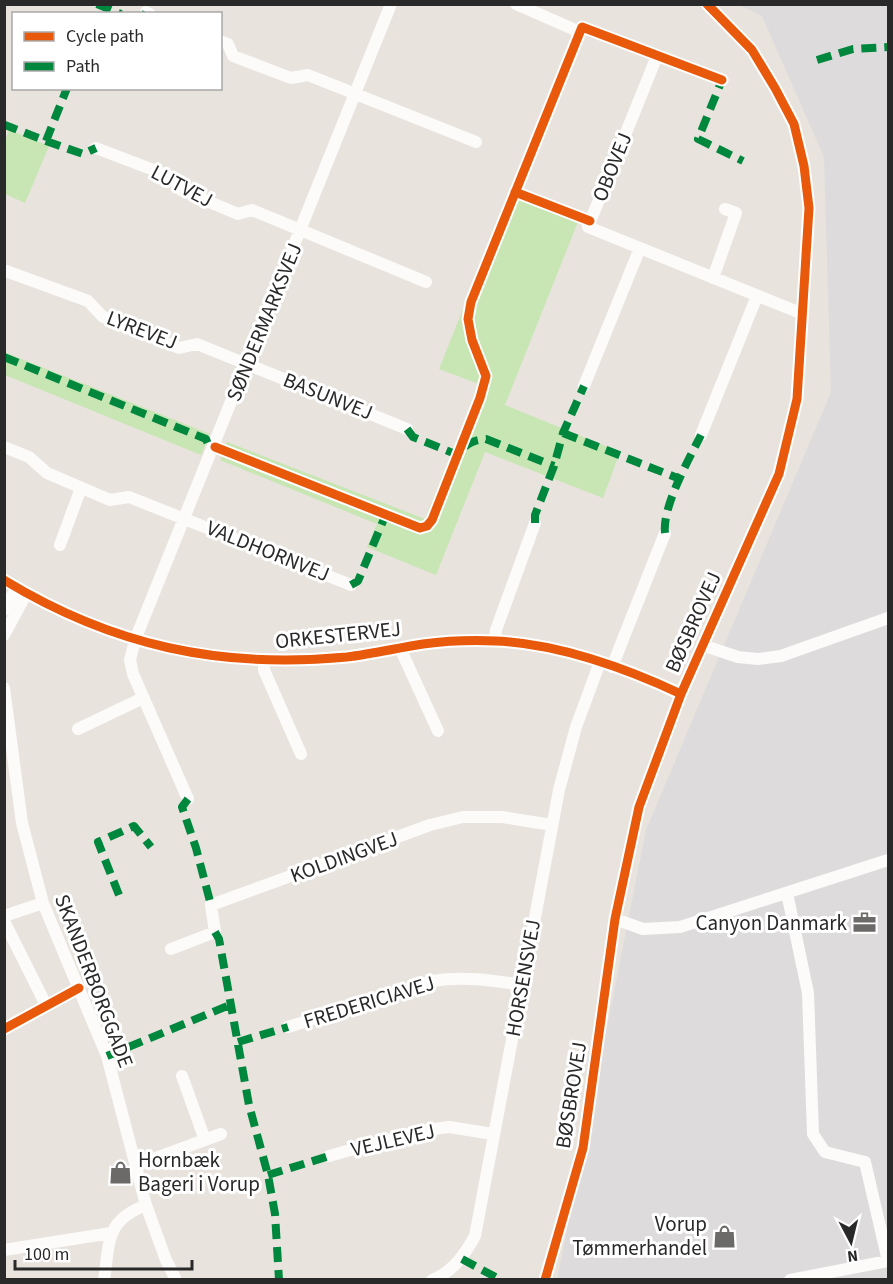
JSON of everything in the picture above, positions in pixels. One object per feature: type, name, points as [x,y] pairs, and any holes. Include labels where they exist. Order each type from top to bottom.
[{"type":"street","name":"SØNDERMARKSVEJ","points":[[188,799],[133,675],[130,660],[135,639],[186,518],[392,4]]},
{"type":"street","points":[[516,4],[580,32]]},
{"type":"street","name":"BØSBROVEJ","points":[[545,1280],[583,1148],[615,920],[639,807],[681,694],[779,474],[797,399],[809,208],[804,166],[794,124],[775,88],[752,50],[707,4]]},
{"type":"street","points":[[222,42],[228,44],[233,56],[291,78],[309,75],[476,142]]},
{"type":"street","name":"OBOVEJ","points":[[657,56],[588,227],[804,314]]},
{"type":"street","name":"LUTVEJ","points":[[96,148],[172,177],[181,190],[238,214],[252,210],[426,282]]},
{"type":"street","points":[[712,278],[736,213],[725,209]]},
{"type":"street","points":[[584,386],[640,248]]},
{"type":"street","name":"LYREVEJ","points":[[6,271],[88,301],[103,317],[179,348],[197,344],[248,363]]},
{"type":"street","points":[[701,435],[757,296]]},
{"type":"street","name":"BASUNVEJ","points":[[248,363],[407,429]]},
{"type":"street","name":"VALDHORNVEJ","points":[[4,447],[29,457],[46,473],[110,500],[129,497],[351,585]]},
{"type":"street","points":[[60,544],[81,488]]},
{"type":"street","points":[[495,641],[496,630],[535,523]]},
{"type":"street","points":[[612,667],[665,533]]},
{"type":"street","name":"ORKESTERVEJ","points":[[4,580],[87,623],[135,639],[218,657],[264,660],[333,658],[446,642],[495,641],[550,648],[600,662],[681,694]]},
{"type":"street","points":[[4,610],[13,594],[22,591],[23,600],[4,635]]},
{"type":"street","points":[[702,645],[738,657],[781,656],[888,618]]},
{"type":"street","points":[[400,648],[438,731]]},
{"type":"street","points":[[264,660],[264,670],[301,754]]},
{"type":"street","name":"HORSENSVEJ","points":[[432,1280],[462,1260],[475,1236],[552,825],[576,727],[600,662]]},
{"type":"street","name":"SKANDERBORGGADE","points":[[4,688],[8,745],[22,822],[43,903],[107,1056],[146,1205],[166,1260],[176,1280]]},
{"type":"street","points":[[78,729],[143,698]]},
{"type":"street","name":"KOLDINGVEJ","points":[[171,949],[215,932],[211,905],[429,825],[463,817],[502,817],[552,825]]},
{"type":"street","points":[[615,920],[643,929],[680,927],[888,860]]},
{"type":"street","points":[[787,893],[808,993],[813,1134],[825,1152],[866,1162],[888,1262],[841,1275],[790,1280]]},
{"type":"street","points":[[4,916],[43,903]]},
{"type":"street","points":[[4,921],[46,1005]]},
{"type":"street","name":"FREDERICIAVEJ","points":[[288,1027],[432,981],[473,978],[522,985]]},
{"type":"street","points":[[4,1029],[78,988]]},
{"type":"street","points":[[182,1076],[205,1140]]},
{"type":"street","name":"VEJLEVEJ","points":[[329,1156],[419,1131],[449,1127],[493,1134]]},
{"type":"street","points":[[137,1165],[221,1134]]},
{"type":"street","points":[[104,1280],[111,1233],[118,1221],[131,1211],[146,1205]]},
{"type":"street","points":[[4,1250],[111,1233]]},
{"type":"shaded area","points":[[739,5],[888,5],[888,1279],[557,1280],[646,830],[831,392],[824,157],[762,16]]},
{"type":"green space","points":[[9,130],[49,146],[25,203],[5,194],[5,141]]},
{"type":"green space","points":[[512,187],[581,214],[505,405],[620,452],[603,498],[485,452],[436,575],[367,547],[377,524],[220,460],[227,442],[425,519],[479,384],[439,369]]},
{"type":"green space","points":[[4,352],[210,434],[201,455],[5,375]]},
{"type":"marked path","points":[[97,4],[116,12]]},
{"type":"marked path","points":[[817,60],[853,49],[888,47]]},
{"type":"marked path","points":[[716,78],[722,80],[698,139],[743,161]]},
{"type":"marked path","points":[[4,127],[5,125],[46,141],[66,90]]},
{"type":"marked path","points":[[46,141],[83,154],[96,148]]},
{"type":"marked path","points":[[4,357],[206,439],[208,444],[218,448]]},
{"type":"marked path","points":[[535,523],[535,515],[554,466],[563,433],[584,386]]},
{"type":"marked path","points":[[407,429],[413,437],[458,455],[470,443],[486,439],[554,466]]},
{"type":"marked path","points":[[563,433],[680,479]]},
{"type":"marked path","points":[[665,533],[665,522],[672,497],[701,435]]},
{"type":"marked path","points":[[351,585],[358,581],[386,514]]},
{"type":"marked path","points":[[188,799],[182,807],[211,905]]},
{"type":"marked path","points":[[119,895],[98,842],[134,826],[151,847]]},
{"type":"marked path","points":[[215,932],[219,939],[249,1105],[268,1175],[275,1214],[279,1280]]},
{"type":"marked path","points":[[107,1056],[232,1004]]},
{"type":"marked path","points":[[238,1042],[288,1027]]},
{"type":"marked path","points":[[268,1175],[329,1156]]},
{"type":"marked path","points":[[462,1259],[501,1280]]},
{"type":"cycle path","points":[[545,1280],[583,1148],[615,919],[639,807],[681,694],[779,474],[797,399],[809,208],[804,166],[794,124],[775,88],[752,50],[707,4]]},
{"type":"cycle path","points":[[215,447],[420,528],[427,526],[432,520],[480,398],[486,376],[472,340],[468,319],[471,302],[582,27],[722,80]]},
{"type":"cycle path","points":[[515,192],[590,221]]},
{"type":"cycle path","points":[[4,580],[86,622],[127,637],[169,648],[211,655],[300,660],[347,657],[441,642],[518,643],[542,646],[590,658],[681,694]]},
{"type":"cycle path","points":[[4,1029],[79,988]]},
{"type":"place","name":"Canyon Danmark","points":[[865,923]]},
{"type":"place","name":"Hornbæk Bageri i Vorup","points":[[120,1172]]},
{"type":"place","name":"Vorup Tømmerhandel","points":[[725,1236]]}]
